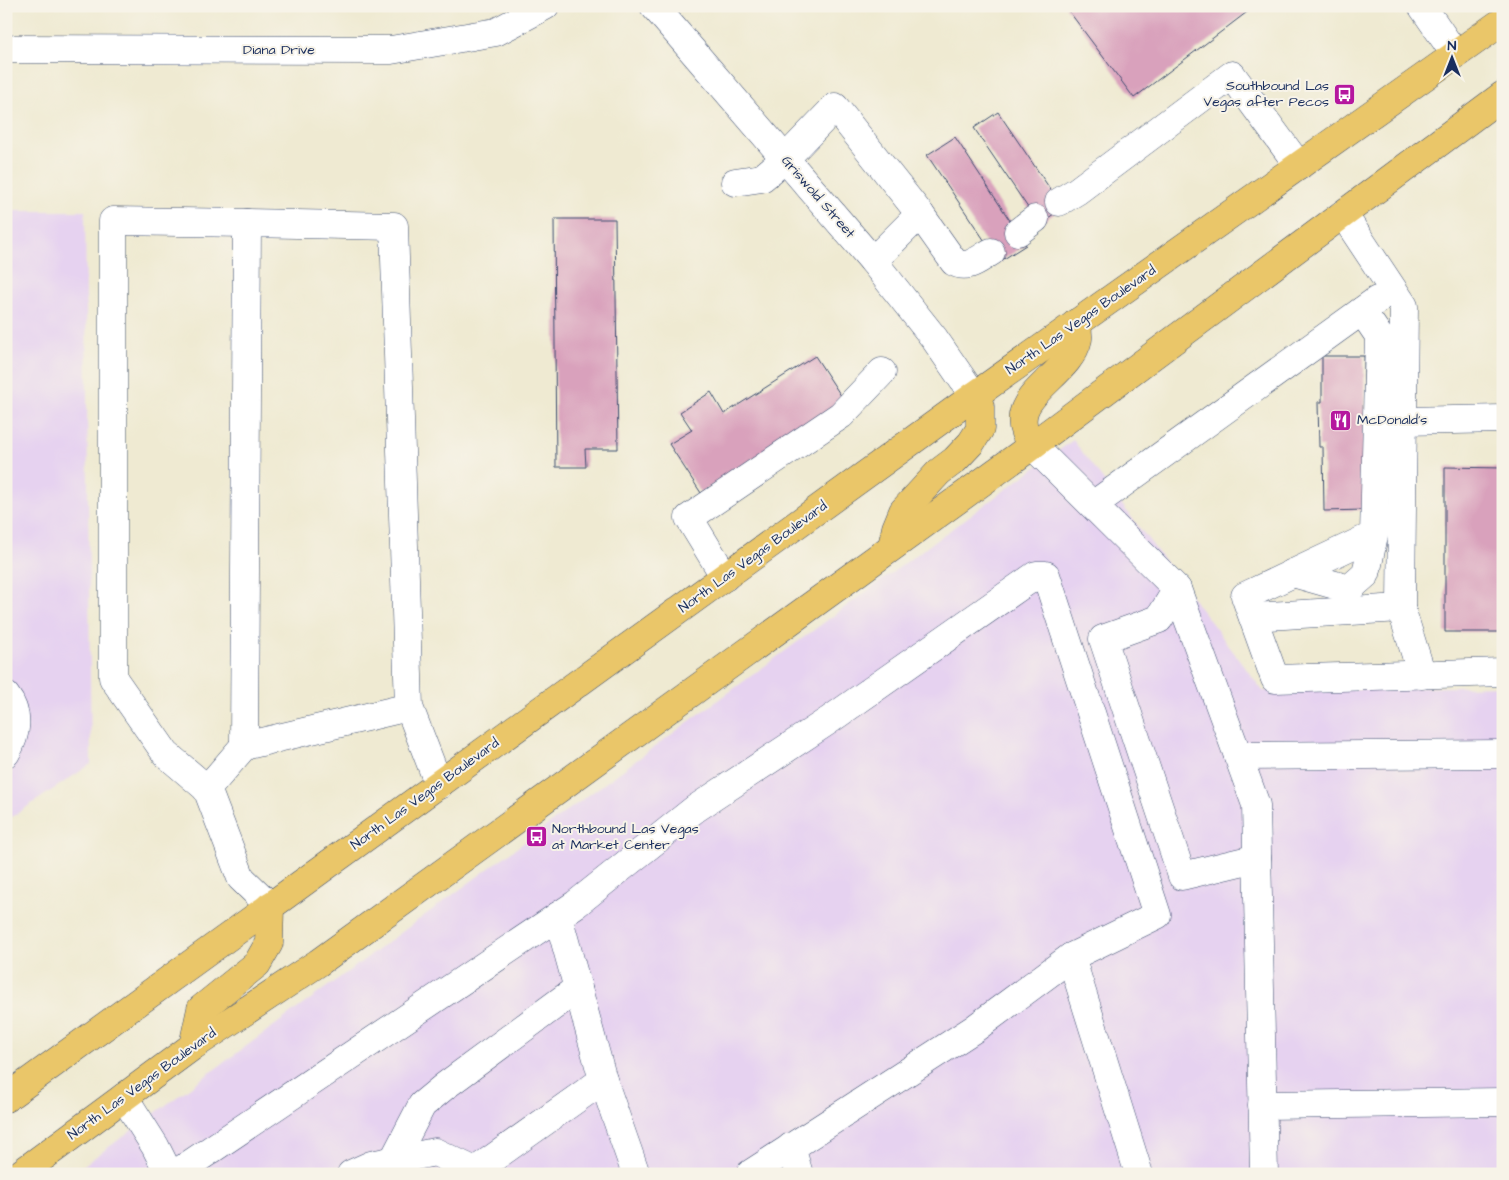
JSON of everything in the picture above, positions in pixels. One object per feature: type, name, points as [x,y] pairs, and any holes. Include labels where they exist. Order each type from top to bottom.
[{"type":"main road","name":"North Las Vegas Boulevard","points":[[6,1098],[974,396],[1503,21]]},
{"type":"main road","name":"North Las Vegas Boulevard","points":[[20,1174],[192,1046],[318,963],[1032,445],[1501,97]]},
{"type":"main road","points":[[1032,445],[1022,428],[1026,405],[1067,362],[1078,338],[1076,324]]},
{"type":"main road","points":[[892,546],[896,528],[903,511],[939,472],[956,460],[980,429],[980,406],[974,396]]},
{"type":"main road","points":[[192,1046],[201,1009],[257,964],[269,943],[270,906]]},
{"type":"street","name":"Diana Drive","points":[[6,49],[391,50],[496,32],[545,6]]},
{"type":"street","name":"Griswold Street","points":[[654,6],[874,261],[934,338],[974,396]]},
{"type":"street","points":[[1422,6],[1455,54]]},
{"type":"street","points":[[1059,202],[1077,191],[1232,75],[1299,166]]},
{"type":"street","points":[[735,182],[762,178],[785,159],[835,107],[920,214],[954,262],[960,266],[970,265],[991,252]]},
{"type":"street","points":[[874,261],[920,214]]},
{"type":"street","points":[[1343,214],[1404,306],[1401,608],[1422,675]]},
{"type":"street","points":[[270,906],[241,878],[207,788],[166,754],[113,678],[113,221],[394,226],[409,707],[439,785]]},
{"type":"street","points":[[244,746],[247,223]]},
{"type":"street","points":[[1093,505],[1393,290]]},
{"type":"street","points":[[1293,574],[1349,589],[1366,574],[1374,535],[1379,336],[1362,311]]},
{"type":"street","points":[[725,576],[689,518],[841,415],[882,372]]},
{"type":"street","points":[[1403,421],[1503,419]]},
{"type":"street","points":[[1032,445],[1177,589],[1256,805],[1264,1174]]},
{"type":"street","points":[[1249,606],[1293,574],[1374,535]]},
{"type":"street","points":[[175,1174],[576,904],[695,809],[828,721],[1036,575],[1046,575],[1157,915],[1071,957],[974,1028],[750,1174]]},
{"type":"street","points":[[1177,589],[1159,619],[1103,639],[1182,876],[1257,858]]},
{"type":"street","points":[[1249,606],[1401,608]]},
{"type":"street","points":[[1249,606],[1275,680],[1503,672]]},
{"type":"street","points":[[6,696],[14,711],[16,726],[13,741],[6,753]]},
{"type":"street","points":[[207,788],[244,746],[409,707]]},
{"type":"street","points":[[1238,756],[1503,754]]},
{"type":"street","points":[[558,916],[603,1080],[636,1174]]},
{"type":"street","points":[[1071,957],[1139,1174]]},
{"type":"street","points":[[393,1161],[422,1105],[578,988]]},
{"type":"street","points":[[352,1174],[372,1165],[435,1152],[476,1172],[603,1080]]},
{"type":"street","points":[[124,1097],[155,1146],[169,1174]]},
{"type":"street","points":[[1262,1105],[1503,1102]]},
{"type":"street","points":[[791,1147],[799,1174]]},
{"type":"shaded area","points":[[6,211],[85,211],[91,764],[6,821]]},
{"type":"shaded area","points":[[1073,440],[1263,691],[1503,686],[1503,1174],[72,1174]]},
{"type":"building","points":[[1065,6],[1255,6],[1134,98]]},
{"type":"building","points":[[998,112],[1063,208],[1039,224],[974,128]]},
{"type":"building","points":[[955,137],[1026,245],[999,262],[927,155]]},
{"type":"building","points":[[554,219],[615,219],[618,449],[585,449],[586,467],[556,467]]},
{"type":"building","points":[[815,356],[845,402],[701,493],[669,444],[692,430],[680,412],[711,392],[724,414]]},
{"type":"building","name":"McDonald's","points":[[1322,356],[1364,356],[1365,510],[1324,511],[1323,447],[1319,447],[1318,402],[1322,402]]},
{"type":"building","points":[[1445,467],[1503,468],[1503,632],[1445,632]]},
{"type":"place","name":"Southbound Las Vegas after Pecos","points":[[1345,94]]},
{"type":"place","name":"McDonald's","points":[[1341,420]]},
{"type":"place","name":"Northbound Las Vegas at Market Center","points":[[536,837]]}]
